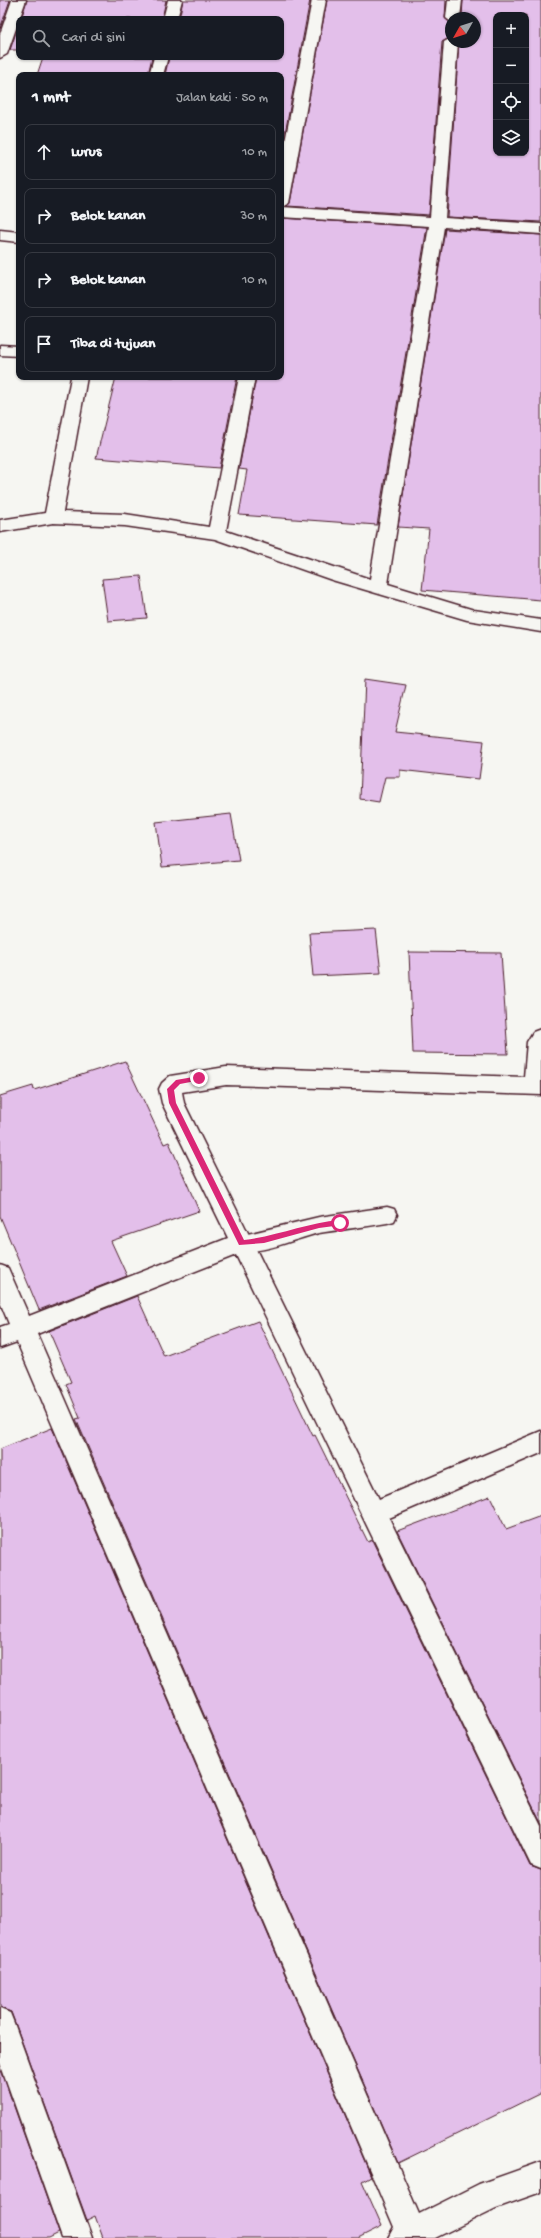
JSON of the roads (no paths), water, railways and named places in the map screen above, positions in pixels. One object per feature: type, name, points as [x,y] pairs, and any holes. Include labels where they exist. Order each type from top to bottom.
[{"type":"street","points":[[0,54],[19,0]]},
{"type":"street","points":[[171,16],[175,0]]},
{"type":"street","points":[[284,186],[319,0]]},
{"type":"street","points":[[454,12],[455,0]]},
{"type":"street","points":[[378,588],[437,223],[451,48]]},
{"type":"street","points":[[157,72],[160,60]]},
{"type":"street","points":[[284,212],[541,229]]},
{"type":"street","points":[[0,235],[16,237]]},
{"type":"street","points":[[0,350],[16,351]]},
{"type":"street","points":[[53,517],[78,380]]},
{"type":"street","points":[[217,534],[247,380]]},
{"type":"street","points":[[0,526],[53,517],[125,520],[217,534],[378,588],[473,616],[541,626]]},
{"type":"street","points":[[541,1038],[538,1042],[537,1086],[226,1076],[178,1082],[170,1089],[173,1103],[541,1855]]},
{"type":"street","points":[[0,1338],[242,1243]]},
{"type":"street","points":[[0,1276],[24,1328],[408,2236],[490,2195],[541,2177]]},
{"type":"street","points":[[374,1513],[541,1442]]},
{"type":"street","points":[[0,2022],[77,2238]]},
{"type":"lane","points":[[242,1243],[264,1240],[319,1225],[387,1214]]}]
